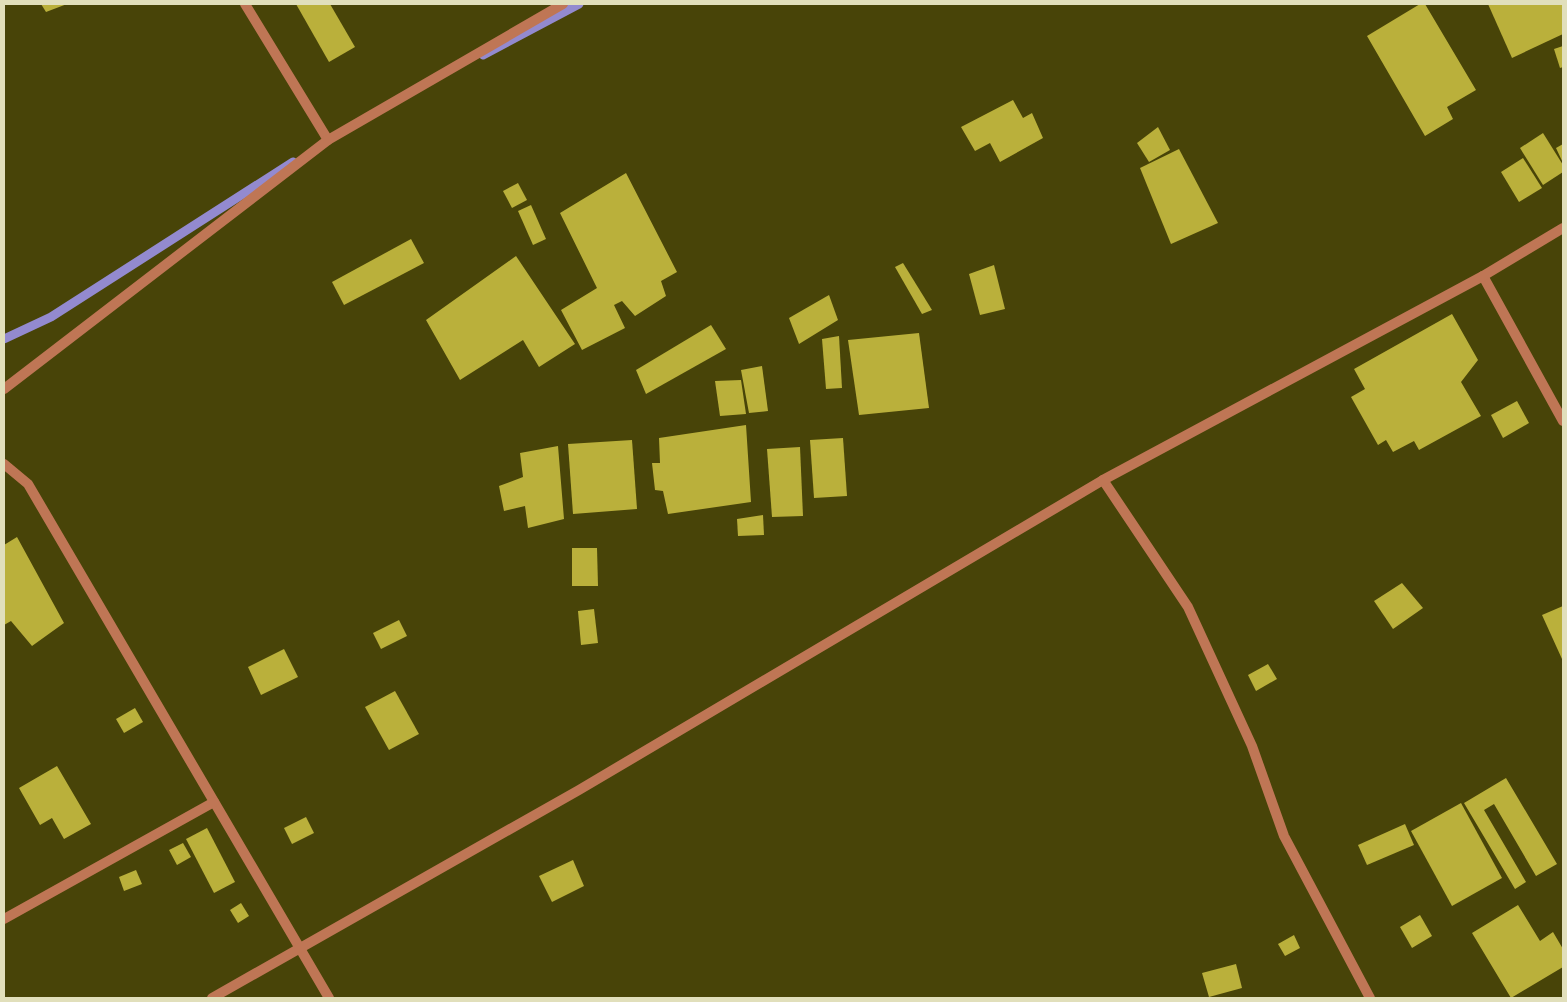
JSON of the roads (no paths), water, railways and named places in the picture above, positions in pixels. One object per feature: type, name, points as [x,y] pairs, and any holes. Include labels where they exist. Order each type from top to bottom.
[{"type":"street","points":[[245,4],[328,140]]},
{"type":"street","points":[[4,389],[328,140],[563,4]]},
{"type":"street","points":[[212,998],[579,790],[1103,480],[1483,276],[1563,228]]},
{"type":"street","points":[[1483,276],[1563,420]]},
{"type":"street","points":[[4,464],[28,484],[329,998]]},
{"type":"street","points":[[1103,480],[1188,608],[1252,746],[1284,836],[1370,998]]},
{"type":"street","points":[[4,918],[214,802]]},
{"type":"waterway","points":[[483,55],[579,4]]},
{"type":"waterway","points":[[4,339],[51,317],[293,162]]}]
